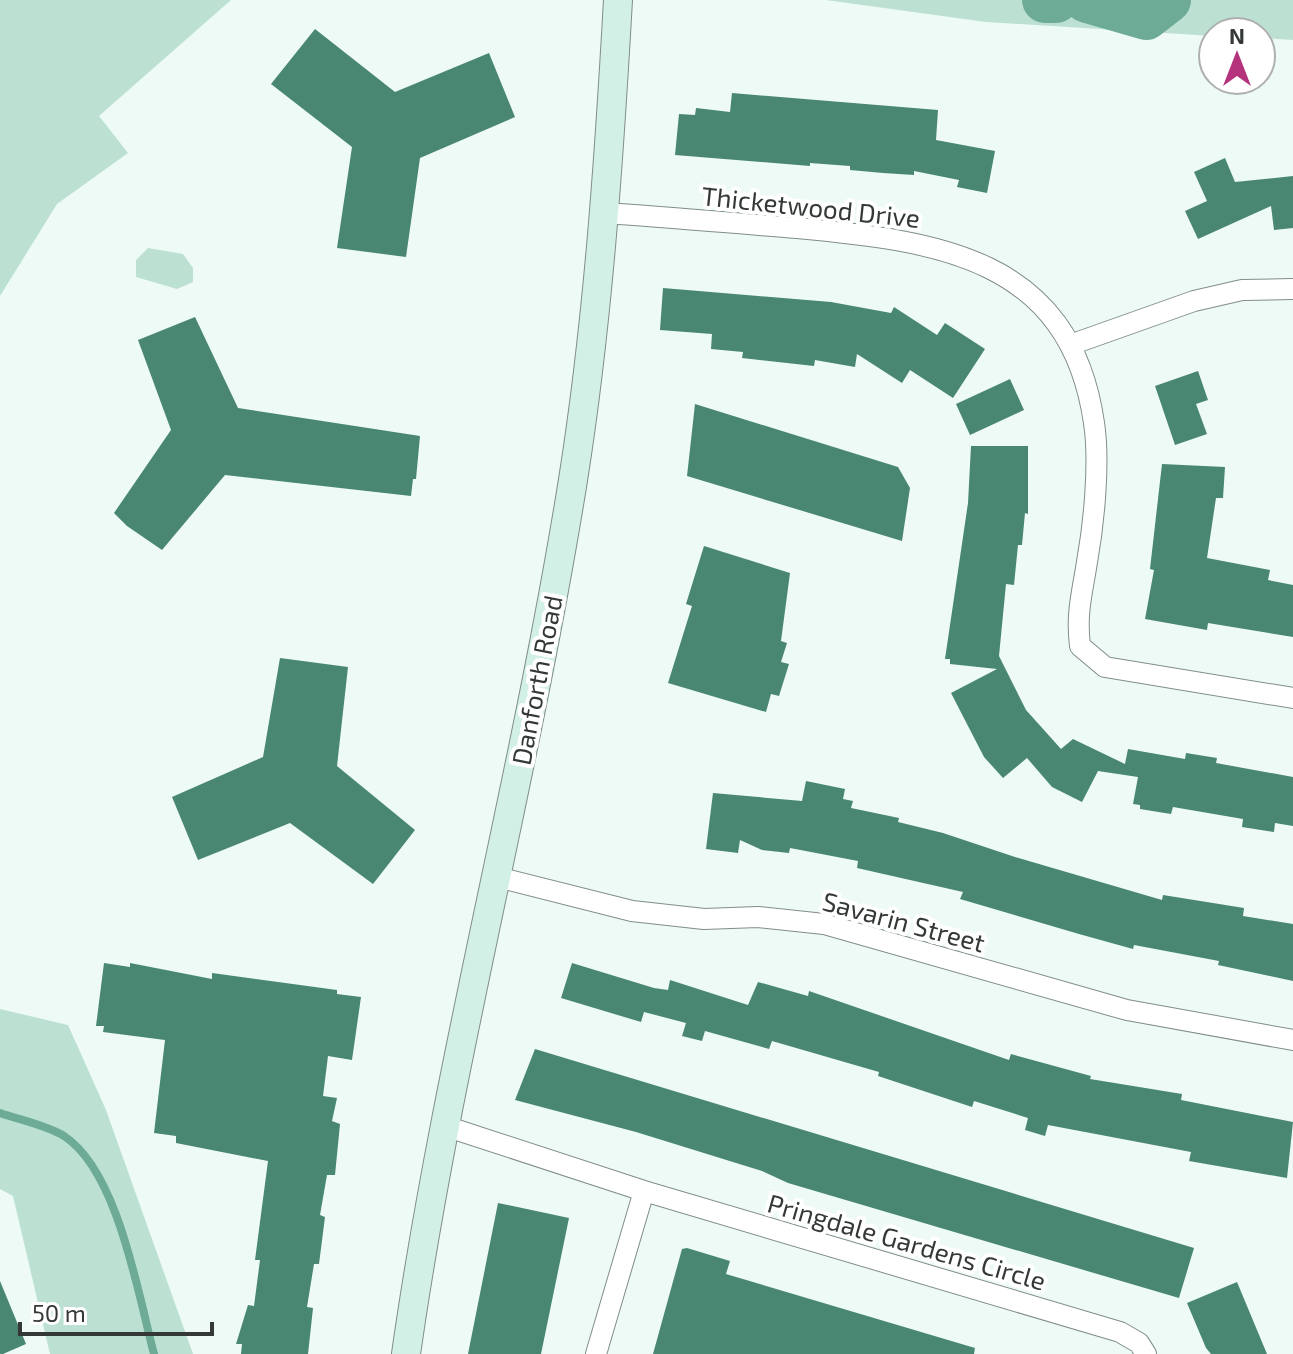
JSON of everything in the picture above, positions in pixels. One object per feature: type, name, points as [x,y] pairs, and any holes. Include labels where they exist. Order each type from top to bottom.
[{"type":"main road","name":"Danforth Road","points":[[406,1354],[445,1126],[497,877],[573,477],[603,213],[618,0]]},
{"type":"street","name":"Thicketwood Drive","points":[[603,213],[892,237],[945,250],[987,266],[1026,288],[1070,345],[1094,424],[1088,559],[1076,614],[1080,646],[1105,667],[1293,698]]},
{"type":"street","points":[[1070,345],[1194,301],[1242,290],[1293,289]]},
{"type":"street","name":"Savarin Street","points":[[497,877],[632,911],[704,919],[758,917],[824,924],[1127,1010],[1293,1040]]},
{"type":"street","name":"Pringdale Gardens Circle","points":[[445,1126],[644,1191],[1120,1332],[1139,1343],[1146,1354]]},
{"type":"street","points":[[596,1354],[644,1191]]},
{"type":"green space","points":[[0,0],[231,0],[99,116],[128,153],[57,204],[0,296]]},
{"type":"green space","points":[[826,0],[1293,0],[1293,40],[1277,39],[1277,16],[1197,16],[1197,35],[986,22]]},
{"type":"green space","points":[[148,248],[183,254],[193,268],[193,282],[177,289],[136,277],[136,260]]},
{"type":"green space","points":[[0,1009],[68,1025],[106,1110],[193,1354],[50,1354],[13,1196],[0,1189]]},
{"type":"building","points":[[315,29],[395,92],[489,53],[515,117],[420,158],[406,257],[337,248],[352,147],[271,84]]},
{"type":"building","points":[[732,93],[938,110],[936,140],[995,151],[987,193],[957,187],[959,180],[914,171],[914,175],[883,173],[850,170],[850,166],[810,163],[810,166],[675,155],[679,114],[695,115],[696,108],[730,112]]},
{"type":"building","points":[[1225,158],[1235,182],[1293,176],[1293,228],[1274,230],[1271,206],[1198,239],[1185,211],[1207,201],[1194,172]]},
{"type":"building","points":[[663,288],[831,302],[891,313],[894,307],[937,335],[945,323],[985,349],[953,398],[910,370],[902,383],[857,354],[855,367],[815,360],[814,366],[742,358],[743,352],[711,349],[712,334],[660,330]]},
{"type":"building","points":[[195,317],[238,408],[420,436],[416,479],[413,479],[411,496],[225,475],[162,550],[127,526],[114,513],[171,430],[138,340]]},
{"type":"building","points":[[1198,371],[1208,400],[1196,404],[1207,434],[1175,445],[1155,386]]},
{"type":"building","points":[[1010,379],[1024,410],[970,435],[956,404]]},
{"type":"building","points":[[695,404],[898,467],[910,488],[902,541],[687,476]]},
{"type":"building","points":[[971,446],[1028,446],[1028,514],[1025,513],[1022,545],[1018,545],[1014,585],[1006,584],[999,656],[1026,710],[1061,749],[1073,739],[1125,764],[1128,749],[1185,759],[1186,753],[1217,758],[1216,763],[1293,777],[1293,826],[1275,823],[1274,832],[1242,827],[1243,819],[1173,807],[1171,814],[1140,809],[1140,805],[1133,804],[1138,777],[1098,771],[1082,802],[1052,787],[1027,758],[1003,778],[984,757],[951,693],[997,669],[950,664],[950,659],[945,659],[968,503]]},
{"type":"building","points":[[1162,464],[1225,467],[1223,498],[1216,498],[1207,558],[1270,570],[1268,580],[1293,585],[1293,637],[1208,623],[1207,630],[1145,619],[1154,570],[1150,569]]},
{"type":"building","points":[[704,546],[790,573],[781,641],[787,643],[781,662],[789,664],[779,696],[771,694],[766,712],[668,683],[692,606],[686,604]]},
{"type":"building","points":[[280,658],[348,667],[337,766],[415,830],[373,884],[290,823],[198,860],[172,797],[263,757]]},
{"type":"building","points":[[806,781],[845,789],[843,799],[853,801],[851,808],[899,818],[898,822],[1015,857],[1162,900],[1163,895],[1244,908],[1243,916],[1293,924],[1293,981],[1218,965],[1219,961],[1134,945],[1133,949],[960,899],[963,892],[857,868],[858,861],[790,848],[789,853],[762,850],[740,840],[738,853],[706,849],[713,793],[802,801]]},
{"type":"building","points":[[104,963],[130,967],[130,963],[212,979],[212,973],[337,990],[337,994],[361,997],[352,1060],[328,1056],[323,1096],[337,1098],[332,1121],[340,1124],[335,1175],[327,1175],[320,1215],[325,1217],[319,1264],[314,1264],[307,1307],[313,1308],[308,1354],[241,1354],[242,1344],[236,1344],[248,1305],[254,1306],[260,1260],[255,1260],[268,1161],[176,1143],[176,1136],[154,1133],[165,1040],[103,1032],[104,1026],[96,1026]]},
{"type":"building","points":[[572,963],[654,988],[668,990],[670,980],[748,1005],[758,982],[808,996],[809,991],[1009,1060],[1011,1054],[1091,1076],[1090,1079],[1182,1094],[1181,1100],[1293,1122],[1287,1178],[1189,1161],[1191,1152],[1048,1125],[1045,1136],[1025,1130],[1028,1118],[974,1101],[972,1107],[878,1076],[879,1072],[772,1041],[769,1049],[705,1031],[702,1041],[682,1036],[686,1023],[644,1012],[641,1022],[561,998]]},
{"type":"building","points":[[535,1049],[1194,1248],[1179,1298],[788,1183],[762,1171],[636,1132],[515,1100]]},
{"type":"building","points":[[498,1203],[569,1218],[541,1354],[468,1354]]},
{"type":"building","points":[[682,1249],[730,1261],[726,1274],[975,1348],[974,1354],[653,1354]]},
{"type":"building","points":[[0,1281],[26,1344],[3,1354],[0,1354]]},
{"type":"building","points":[[1237,1282],[1267,1354],[1211,1354],[1187,1303]]},
{"type":"waterway","points":[[1045,0],[1056,0]]},
{"type":"waterway","points":[[1087,0],[1146,17],[1168,0]]},
{"type":"waterway","points":[[0,1113],[64,1136],[83,1153],[99,1176],[133,1268],[154,1354]]}]
